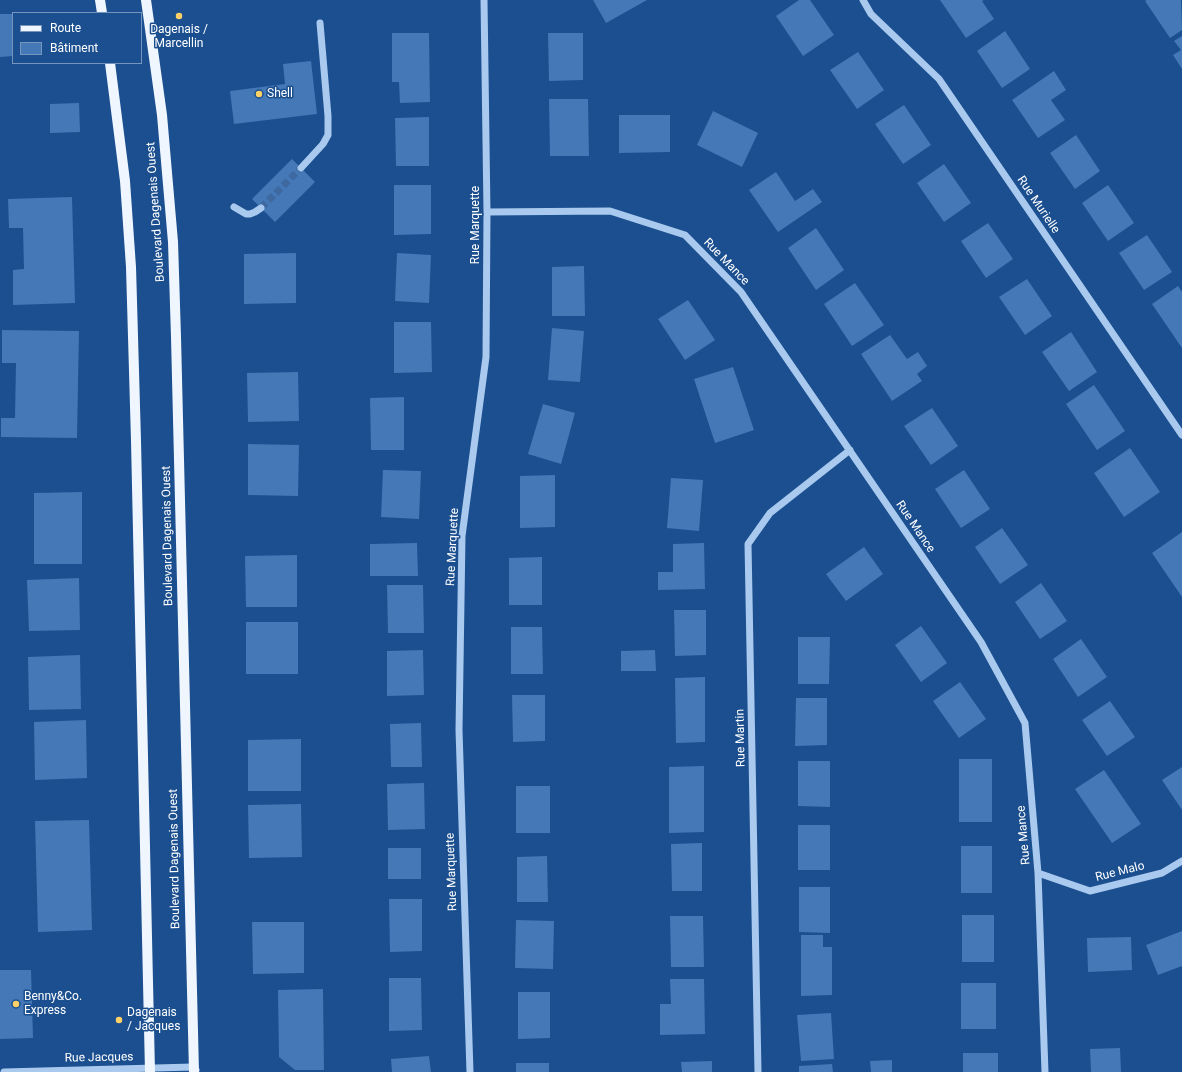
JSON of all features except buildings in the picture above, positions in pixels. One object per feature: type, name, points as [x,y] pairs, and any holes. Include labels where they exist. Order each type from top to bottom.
[{"type":"main road","points":[[100,0],[102,12]]},
{"type":"main road","name":"Boulevard Dagenais Ouest","points":[[146,0],[162,116],[173,242],[195,1070]]},
{"type":"main road","points":[[110,64],[125,181],[131,267],[150,1070]]},
{"type":"street","name":"Rue Marquette","points":[[470,1072],[459,730],[462,536],[486,357],[487,212],[484,0]]},
{"type":"street","name":"Rue Murielle","points":[[863,0],[871,14],[939,79],[1182,434]]},
{"type":"street","points":[[301,168],[323,144],[328,135],[328,116],[320,23]]},
{"type":"street","points":[[234,207],[246,214],[255,212],[261,208]]},
{"type":"street","name":"Rue Mance","points":[[487,212],[610,211],[685,235],[741,292],[981,642],[1025,723],[1038,873],[1045,1072]]},
{"type":"street","name":"Rue Martin","points":[[758,1072],[748,544],[770,513],[850,450]]},
{"type":"street","name":"Rue Malo","points":[[1038,873],[1090,891],[1162,873],[1182,861]]},
{"type":"street","name":"Rue Jacques","points":[[4,1072],[195,1070]]},
{"type":"tunnel","points":[[261,208],[301,168]]},
{"type":"place","name":"Dagenais / Marcellin","points":[[179,16]]},
{"type":"place","name":"Shell","points":[[259,94]]},
{"type":"place","name":"Benny&Co. Express","points":[[16,1004]]},
{"type":"place","name":"Dagenais / Jacques","points":[[119,1020]]}]
